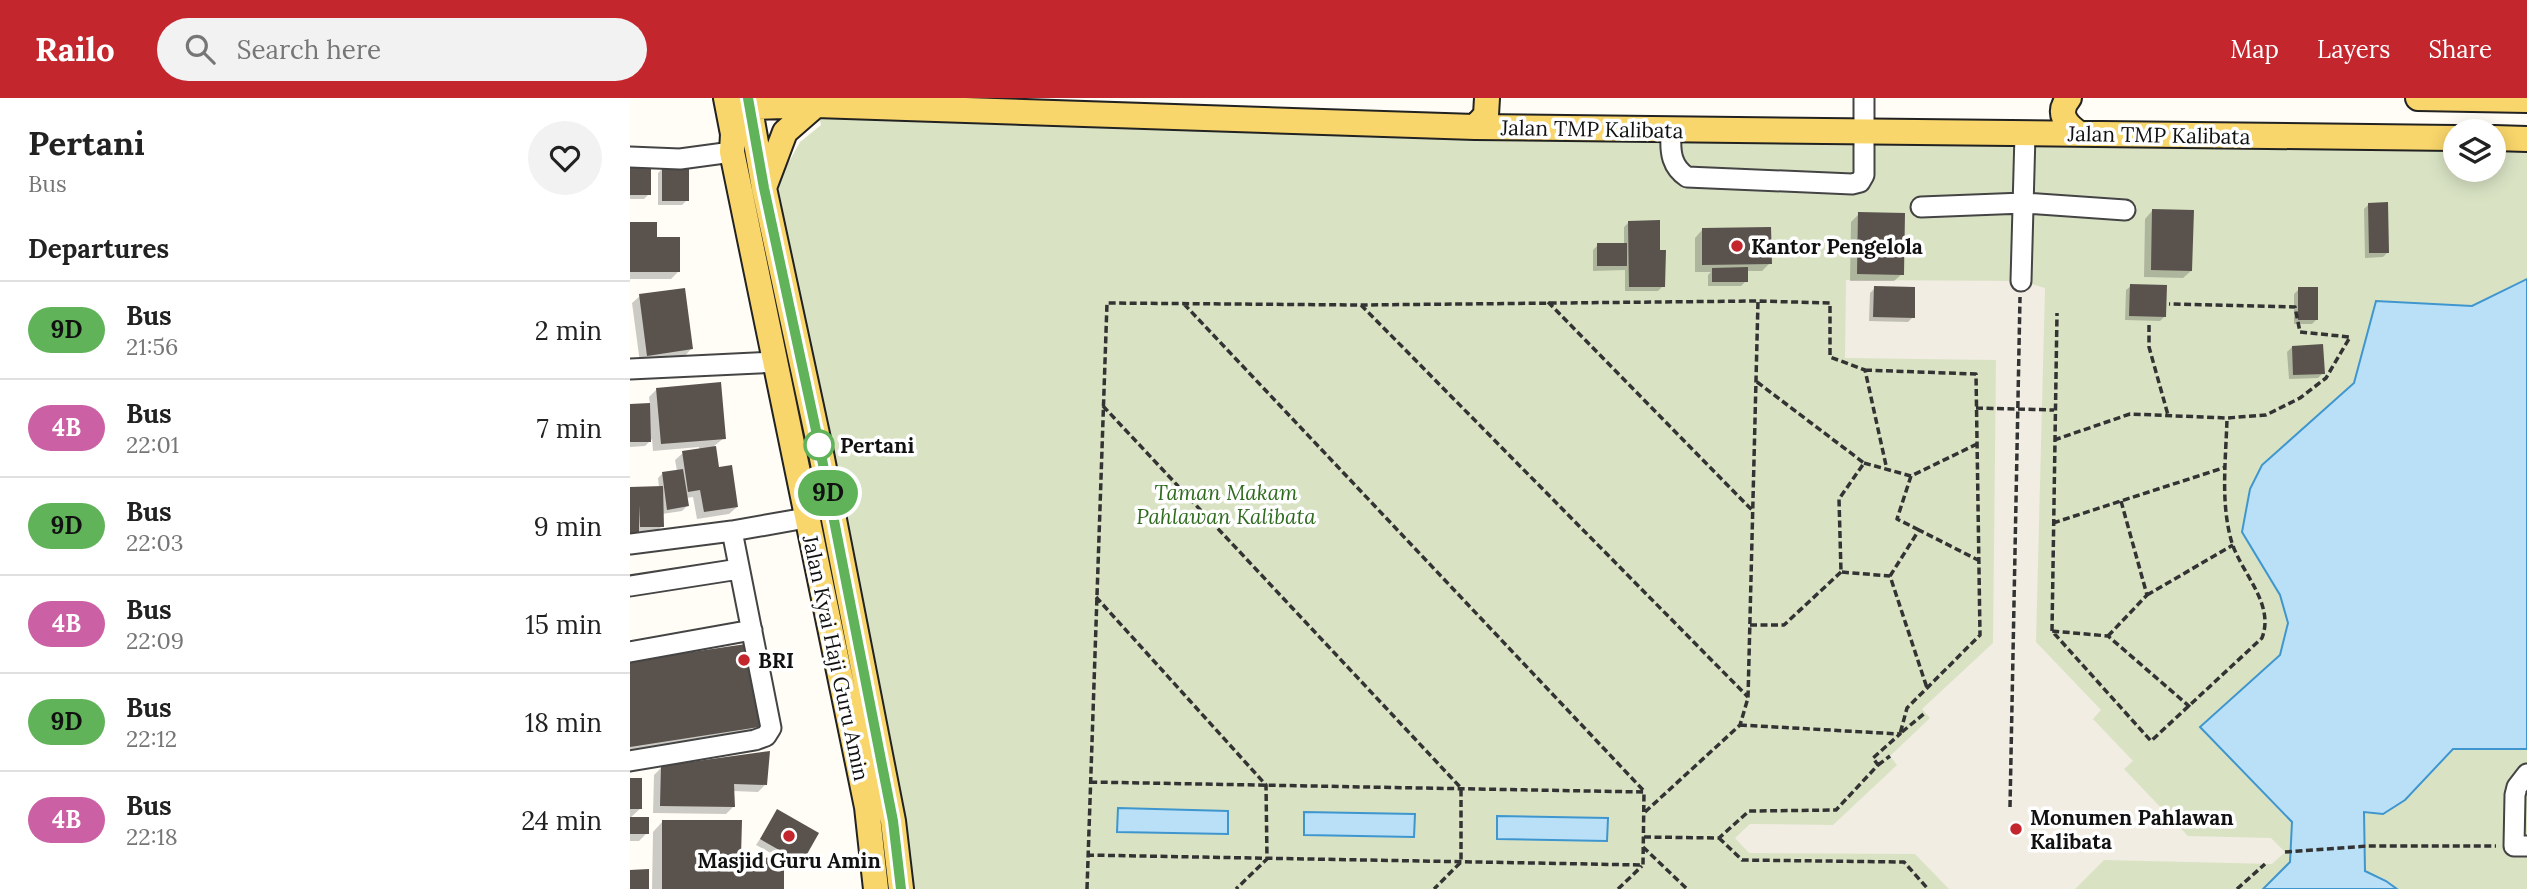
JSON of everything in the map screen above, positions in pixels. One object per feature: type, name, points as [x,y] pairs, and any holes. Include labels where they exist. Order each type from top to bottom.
[{"type":"main road","points":[[1475,127],[1486,115],[1487,98]]},
{"type":"main road","points":[[2069,98],[2064,103],[2065,124],[2080,135]]},
{"type":"main road","points":[[2418,98],[2527,100]]},
{"type":"main road","name":"Jalan TMP Kalibata","points":[[738,103],[1475,127],[2443,138]]},
{"type":"main road","name":"Jalan Kyai Haji Guru Amin","points":[[738,103],[728,153],[760,363],[788,520],[867,807],[876,889]]},
{"type":"main road","name":"Jalan Kyai Haji Guru Amin","points":[[738,103],[764,188],[820,449],[893,821],[901,889]]},
{"type":"main road","points":[[764,188],[785,132],[816,105]]},
{"type":"main road","points":[[2506,138],[2527,139]]},
{"type":"street","points":[[1671,136],[1670,153],[1677,171],[1686,177],[1852,184],[1860,182],[1864,176],[1864,98]]},
{"type":"street","points":[[2021,281],[2025,134]]},
{"type":"street","points":[[630,156],[680,159],[728,153]]},
{"type":"street","points":[[1921,207],[2024,203],[2125,210]]},
{"type":"street","points":[[630,369],[760,363]]},
{"type":"street","points":[[630,544],[732,531],[788,520]]},
{"type":"street","points":[[630,761],[755,740],[766,736],[771,728],[732,531]]},
{"type":"street","points":[[630,586],[739,569]]},
{"type":"street","points":[[630,652],[752,630]]},
{"type":"street","points":[[2521,846],[2515,795],[2517,786],[2527,775]]},
{"type":"path","points":[[2010,807],[2021,281]]},
{"type":"path","points":[[1644,813],[1740,725],[1748,698],[1758,301]]},
{"type":"path","points":[[1548,302],[1752,510]]},
{"type":"path","points":[[1087,889],[1107,303],[1830,303],[1829,356],[1865,370],[1976,373],[1980,635],[1907,708],[1900,734]]},
{"type":"path","points":[[1184,304],[1644,792],[1643,865],[1618,889]]},
{"type":"path","points":[[2054,439],[2130,414],[2227,418],[2266,415],[2300,398],[2326,378],[2350,337],[2300,332],[2295,307],[2169,304]]},
{"type":"path","points":[[1361,305],[1748,698]]},
{"type":"path","points":[[2057,313],[2052,631],[2151,741],[2262,638],[2266,627],[2266,612],[2233,545],[2225,514],[2227,418]]},
{"type":"path","points":[[2148,325],[2149,347],[2169,416]]},
{"type":"path","points":[[1865,370],[1887,470]]},
{"type":"path","points":[[1756,381],[1864,463],[1887,470],[1911,476],[1977,444]]},
{"type":"path","points":[[1103,406],[1461,788],[1461,862],[1434,889]]},
{"type":"path","points":[[1976,408],[2054,410]]},
{"type":"path","points":[[1841,572],[1839,499],[1864,463]]},
{"type":"path","points":[[2053,523],[2226,467]]},
{"type":"path","points":[[1911,476],[1896,519],[1979,560]]},
{"type":"path","points":[[2121,501],[2147,595]]},
{"type":"path","points":[[1919,530],[1891,576],[1927,688]]},
{"type":"path","points":[[2108,636],[2147,595],[2233,545]]},
{"type":"path","points":[[1750,625],[1784,625],[1841,572],[1891,576]]},
{"type":"path","points":[[1096,597],[1266,785],[1266,859],[1236,889]]},
{"type":"path","points":[[2052,631],[2108,636],[2190,707]]},
{"type":"path","points":[[1878,765],[1873,758],[1926,712]]},
{"type":"path","points":[[1740,725],[1900,734]]},
{"type":"path","points":[[1644,837],[1719,838],[1749,811],[1836,810],[1878,765],[1890,756]]},
{"type":"path","points":[[1089,782],[1644,792]]},
{"type":"path","points":[[1719,838],[1742,860],[1904,862],[1928,889]]},
{"type":"path","points":[[2285,852],[2367,846],[2521,846]]},
{"type":"path","points":[[1643,847],[1687,889]]},
{"type":"path","points":[[1087,855],[1643,865]]},
{"type":"path","points":[[2237,889],[2265,864]]},
{"type":"green space","name":"Taman Makam Pahlawan Kalibata","points":[[816,105],[2443,138],[2443,182],[2506,182],[2506,138],[2527,139],[2527,889],[900,889],[764,188],[786,167],[800,142],[821,125]]},
{"type":"shaded area","points":[[1846,280],[2021,281],[2045,288],[2036,642],[2101,710],[2093,719],[2133,761],[2124,769],[2188,836],[2271,838],[2285,852],[2272,864],[2104,860],[2075,889],[1949,889],[1915,854],[1749,853],[1735,838],[1750,824],[1833,825],[1897,765],[1890,756],[1930,718],[1922,709],[1993,643],[1996,360],[1845,358]]},
{"type":"water","points":[[2527,279],[2527,749],[2453,749],[2405,800],[2383,814],[2364,812],[2365,871],[2397,889],[2263,889],[2290,862],[2292,822],[2200,727],[2280,655],[2288,623],[2280,595],[2242,532],[2250,489],[2262,465],[2354,383],[2376,301],[2472,306]]},
{"type":"water","points":[[1118,808],[1228,811],[1228,834],[1117,832]]},
{"type":"water","points":[[1304,812],[1415,814],[1414,837],[1304,835]]},
{"type":"water","points":[[1497,816],[1608,818],[1607,841],[1497,839]]},
{"type":"building","points":[[630,166],[651,166],[651,195],[630,195]]},
{"type":"building","points":[[662,166],[689,166],[689,201],[662,201]]},
{"type":"building","points":[[2388,202],[2389,253],[2369,253],[2368,203]]},
{"type":"building","points":[[2152,209],[2194,210],[2192,271],[2151,270]]},
{"type":"building","points":[[1858,212],[1905,213],[1904,275],[1857,274]]},
{"type":"building","points":[[1660,220],[1660,250],[1666,250],[1665,287],[1629,287],[1628,221]]},
{"type":"building","points":[[630,222],[657,222],[657,237],[680,237],[680,272],[630,272]]},
{"type":"building","name":"Kantor Pengelola","points":[[1771,227],[1772,264],[1702,265],[1702,228]]},
{"type":"building","points":[[1597,243],[1627,243],[1627,266],[1597,266]]},
{"type":"building","points":[[1748,267],[1748,282],[1712,282],[1712,268]]},
{"type":"building","points":[[2130,284],[2167,285],[2166,317],[2129,316]]},
{"type":"building","points":[[1874,286],[1915,287],[1915,318],[1873,317]]},
{"type":"building","points":[[2298,287],[2318,287],[2318,320],[2298,320]]},
{"type":"building","points":[[685,288],[693,349],[647,356],[639,294]]},
{"type":"building","points":[[2323,344],[2325,374],[2293,375],[2292,346]]},
{"type":"building","points":[[721,382],[726,439],[661,444],[656,388]]},
{"type":"building","points":[[650,403],[651,442],[630,442],[630,404]]},
{"type":"building","points":[[716,446],[719,467],[732,465],[738,507],[704,512],[700,490],[688,492],[682,451]]},
{"type":"building","points":[[683,469],[689,506],[667,510],[662,472]]},
{"type":"building","points":[[663,486],[664,527],[640,527],[639,505],[639,534],[630,534],[630,487]]},
{"type":"building","points":[[753,643],[765,726],[630,747],[630,661]]},
{"type":"building","points":[[770,751],[767,785],[734,784],[735,807],[660,806],[661,766]]},
{"type":"building","points":[[630,778],[642,778],[642,809],[630,809]]},
{"type":"building","name":"Masjid Guru Amin","points":[[777,809],[819,833],[802,863],[760,839]]},
{"type":"building","points":[[630,817],[649,817],[649,834],[630,834]]},
{"type":"building","points":[[662,820],[742,820],[741,857],[784,858],[784,889],[662,889]]},
{"type":"building","points":[[649,869],[649,889],[630,889],[630,870]]},
{"type":"bus line","name":"9D","points":[[748,98],[893,821],[901,889]]},
{"type":"place","name":"Kantor Pengelola","points":[[1737,246]]},
{"type":"place","name":"Pertani","points":[[819,445]]},
{"type":"place","name":"BRI","points":[[744,660]]},
{"type":"place","name":"Monumen Pahlawan Kalibata","points":[[2016,829]]},
{"type":"place","name":"Masjid Guru Amin","points":[[789,836]]}]
